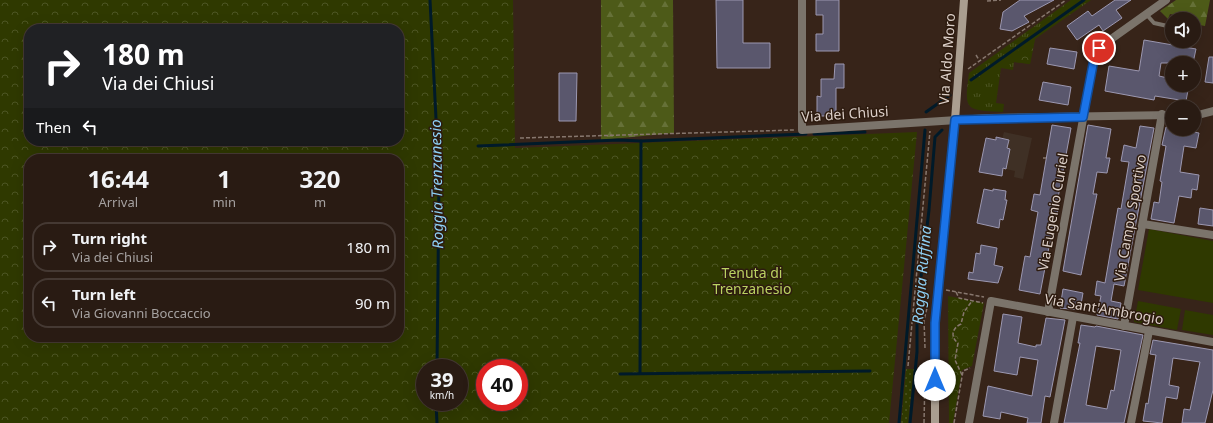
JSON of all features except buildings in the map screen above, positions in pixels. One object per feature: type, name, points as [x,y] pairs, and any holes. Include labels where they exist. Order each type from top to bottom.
[{"type":"street","points":[[802,0],[802,130]]},
{"type":"street","name":"Via Aldo Moro","points":[[935,423],[935,323],[955,120],[964,0]]},
{"type":"street","name":"Via Eugenio Curiel","points":[[1048,312],[1096,51],[1166,0]]},
{"type":"street","points":[[1201,114],[1213,111]]},
{"type":"street","name":"Via Campo Sportivo","points":[[1124,326],[1162,114]]},
{"type":"street","name":"Via dei Chiusi","points":[[802,130],[931,121],[1165,114]]},
{"type":"street","points":[[1143,224],[1213,235]]},
{"type":"street","points":[[969,423],[977,363],[988,302]]},
{"type":"street","name":"Via Sant'Ambrogio","points":[[988,302],[1213,342]]},
{"type":"street","points":[[1054,423],[1073,317]]},
{"type":"street","points":[[1131,423],[1150,331]]},
{"type":"lane","points":[[1146,14],[1154,23],[1165,25]]},
{"type":"path","points":[[987,1],[1001,0]]},
{"type":"path","points":[[966,71],[1066,0]]},
{"type":"path","points":[[976,55],[980,61]]},
{"type":"path","points":[[908,366],[931,121]]},
{"type":"path","name":"Via dei Chiusi","points":[[520,138],[802,130]]},
{"type":"path","points":[[944,290],[987,298],[988,302]]},
{"type":"path","points":[[956,292],[958,298],[988,302]]},
{"type":"path","points":[[962,376],[955,360],[958,343],[954,339],[953,333],[956,327],[961,324],[964,312],[972,301]]},
{"type":"path","points":[[954,423],[963,371],[977,363]]},
{"type":"shaded area","points":[[1004,132],[1032,138],[1023,179],[1014,177],[1015,171],[1006,169],[1010,149],[1007,148],[1009,140],[1002,139]]},
{"type":"green space","name":"Tenuta di Trenzanesio","points":[[0,0],[513,0],[515,148],[917,132],[889,423],[0,423]]},
{"type":"green space","points":[[601,0],[673,0],[674,133],[601,140]]},
{"type":"green space","points":[[1071,0],[1091,0],[1035,39],[1030,64],[1014,62],[1013,70],[1001,68],[996,103],[1004,104],[1003,112],[974,109],[970,106],[967,95],[969,73]]},
{"type":"green space","points":[[1176,0],[1210,0],[1205,26],[1201,25],[1201,12],[1165,12],[1165,16],[1160,11]]},
{"type":"green space","points":[[1035,39],[1030,64],[1014,62],[1015,53]]},
{"type":"green space","points":[[1149,229],[1213,241],[1213,303],[1138,290]]},
{"type":"green space","points":[[948,296],[984,303],[972,366],[962,370],[953,423],[949,423]]},
{"type":"green space","points":[[1138,301],[1181,309],[1177,330],[1134,322]]},
{"type":"green space","points":[[1185,310],[1213,315],[1213,335],[1182,330]]},
{"type":"green space","points":[[906,369],[914,369],[908,423],[901,423]]},
{"type":"waterway","name":"Roggia Trenzanesio","points":[[430,0],[439,178],[437,359]]},
{"type":"waterway","points":[[971,80],[1084,0]]},
{"type":"waterway","points":[[926,112],[950,95]]},
{"type":"waterway","points":[[899,423],[925,130]]},
{"type":"waterway","name":"Roggia Ruffina","points":[[910,423],[917,352],[917,310],[929,210],[935,137],[942,130]]},
{"type":"waterway","points":[[814,134],[865,132]]},
{"type":"waterway","points":[[640,373],[641,141],[806,134]]},
{"type":"waterway","points":[[478,146],[618,140],[641,141]]},
{"type":"waterway","points":[[620,374],[870,371]]},
{"type":"waterway","name":"Roggia Trenzanesio","points":[[436,411],[437,423]]},
{"type":"route","points":[[935,380],[935,323],[955,120],[988,118],[1083,117],[1095,54],[1099,48]]}]
